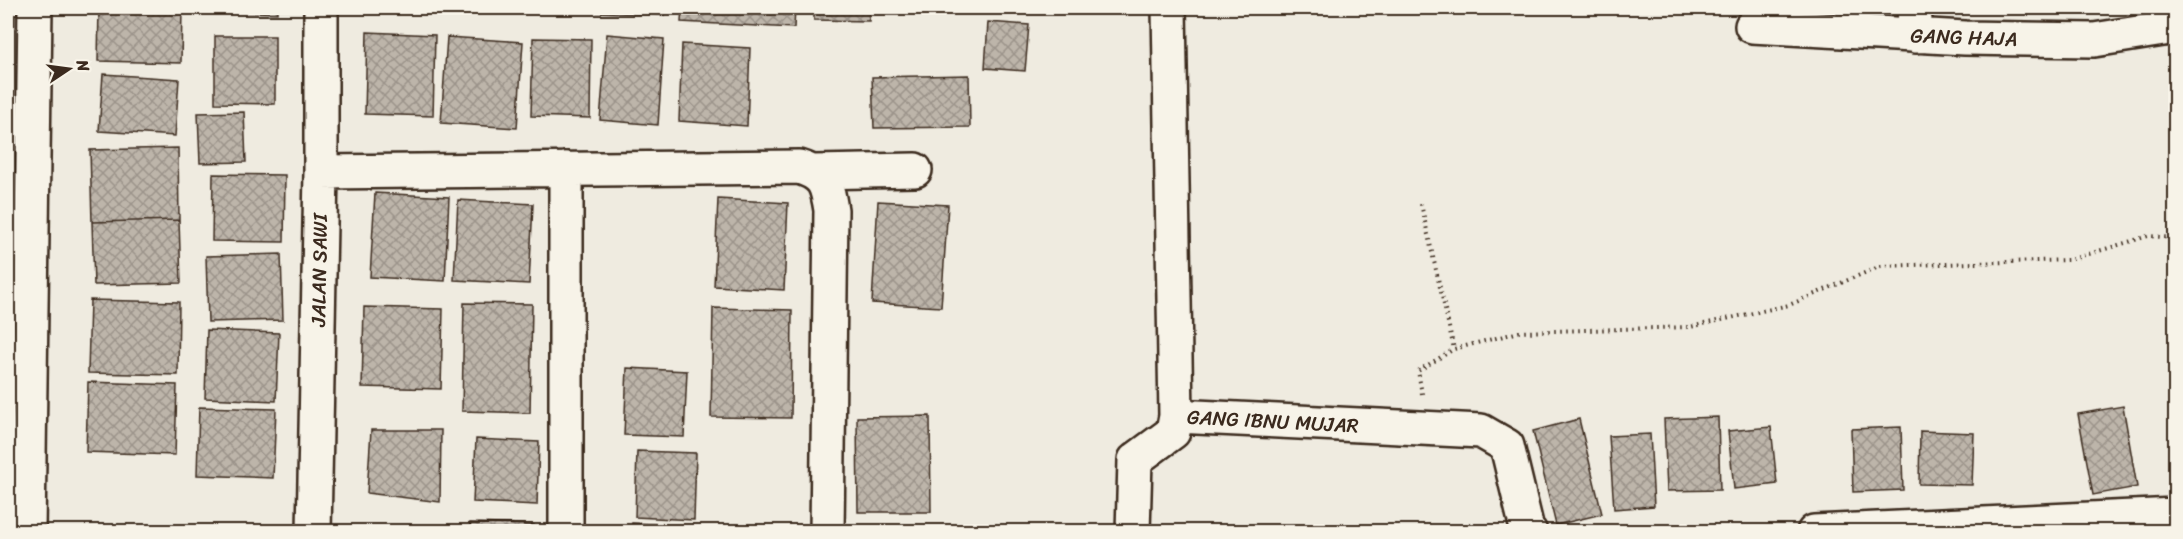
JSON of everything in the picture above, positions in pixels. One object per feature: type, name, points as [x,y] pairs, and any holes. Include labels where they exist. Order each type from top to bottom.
[{"type":"street","points":[[28,531],[35,8]]},
{"type":"street","name":"JALAN SAWI","points":[[314,531],[321,172],[321,8]]},
{"type":"street","name":"GANG IBNU MUJAR","points":[[1169,8],[1176,416],[1481,431],[1507,446],[1527,529],[1530,531]]},
{"type":"street","name":"GANG HAJA","points":[[1752,26],[1915,22],[2094,40],[2175,27]]},
{"type":"street","points":[[321,172],[799,167],[815,172],[915,170]]},
{"type":"street","points":[[566,169],[566,531]]},
{"type":"street","points":[[815,172],[828,186],[831,210],[827,531]]},
{"type":"street","points":[[1133,531],[1135,460],[1173,432],[1176,416]]},
{"type":"street","points":[[1814,531],[2175,515]]},
{"type":"path","points":[[1421,204],[1454,349]]},
{"type":"path","points":[[1429,429],[1418,371],[1454,349],[1519,332],[1690,327],[1789,305],[1881,266],[2069,260],[2148,236],[2175,238]]},
{"type":"building","points":[[99,8],[182,8],[181,63],[98,61]]},
{"type":"building","points":[[206,8],[277,8],[277,13],[206,11]]},
{"type":"building","points":[[393,8],[437,8],[436,13]]},
{"type":"building","points":[[596,8],[664,8],[664,15],[596,12]]},
{"type":"building","points":[[682,8],[795,8],[794,28],[681,22]]},
{"type":"building","points":[[814,8],[869,8],[869,21],[814,20]]},
{"type":"building","points":[[988,22],[1029,25],[1025,71],[985,68]]},
{"type":"building","points":[[367,32],[435,35],[433,116],[365,114]]},
{"type":"building","points":[[607,34],[664,39],[658,125],[600,120]]},
{"type":"building","points":[[215,36],[275,36],[275,104],[215,103]]},
{"type":"building","points":[[447,37],[523,42],[517,128],[441,123]]},
{"type":"building","points":[[533,38],[591,39],[590,118],[531,116]]},
{"type":"building","points":[[682,44],[750,48],[747,126],[679,121]]},
{"type":"building","points":[[103,74],[179,79],[175,136],[99,131]]},
{"type":"building","points":[[969,75],[970,127],[874,128],[872,77]]},
{"type":"building","points":[[244,112],[246,162],[200,163],[198,113]]},
{"type":"building","points":[[178,148],[179,220],[92,222],[90,150]]},
{"type":"building","points":[[213,174],[285,175],[284,242],[212,241]]},
{"type":"building","points":[[375,193],[449,197],[445,281],[370,277]]},
{"type":"building","points":[[718,199],[788,203],[784,290],[714,286]]},
{"type":"building","points":[[458,200],[533,204],[529,284],[454,280]]},
{"type":"building","points":[[878,201],[948,205],[941,307],[872,303]]},
{"type":"building","points":[[179,220],[181,283],[94,285],[92,222]]},
{"type":"building","points":[[281,254],[283,320],[208,322],[206,256]]},
{"type":"building","points":[[90,300],[179,302],[178,375],[88,373]]},
{"type":"building","points":[[464,303],[532,304],[530,413],[462,411]]},
{"type":"building","points":[[364,307],[443,309],[441,389],[362,387]]},
{"type":"building","points":[[713,308],[792,310],[791,418],[711,417]]},
{"type":"building","points":[[207,330],[279,333],[276,401],[205,398]]},
{"type":"building","points":[[627,368],[687,371],[684,437],[624,435]]},
{"type":"building","points":[[88,382],[177,385],[175,455],[86,452]]},
{"type":"building","points":[[2123,406],[2137,487],[2093,495],[2078,414]]},
{"type":"building","points":[[199,407],[276,409],[273,478],[197,475]]},
{"type":"building","points":[[930,416],[931,512],[858,512],[857,417]]},
{"type":"building","points":[[1718,417],[1720,490],[1667,491],[1664,419]]},
{"type":"building","points":[[1579,419],[1602,514],[1556,525],[1533,431]]},
{"type":"building","points":[[1771,427],[1777,484],[1734,489],[1728,431]]},
{"type":"building","points":[[1901,427],[1903,490],[1853,492],[1851,429]]},
{"type":"building","points":[[371,430],[441,430],[440,502],[367,493]]},
{"type":"building","points":[[1920,431],[1974,433],[1972,485],[1919,484]]},
{"type":"building","points":[[1650,434],[1654,506],[1614,509],[1609,436]]},
{"type":"building","points":[[476,439],[539,442],[537,505],[473,502]]},
{"type":"building","points":[[637,451],[696,453],[694,520],[635,517]]},
{"type":"building","points":[[470,523],[534,525],[534,532],[470,532]]},
{"type":"building","points":[[632,523],[691,526],[691,532],[632,532]]}]
